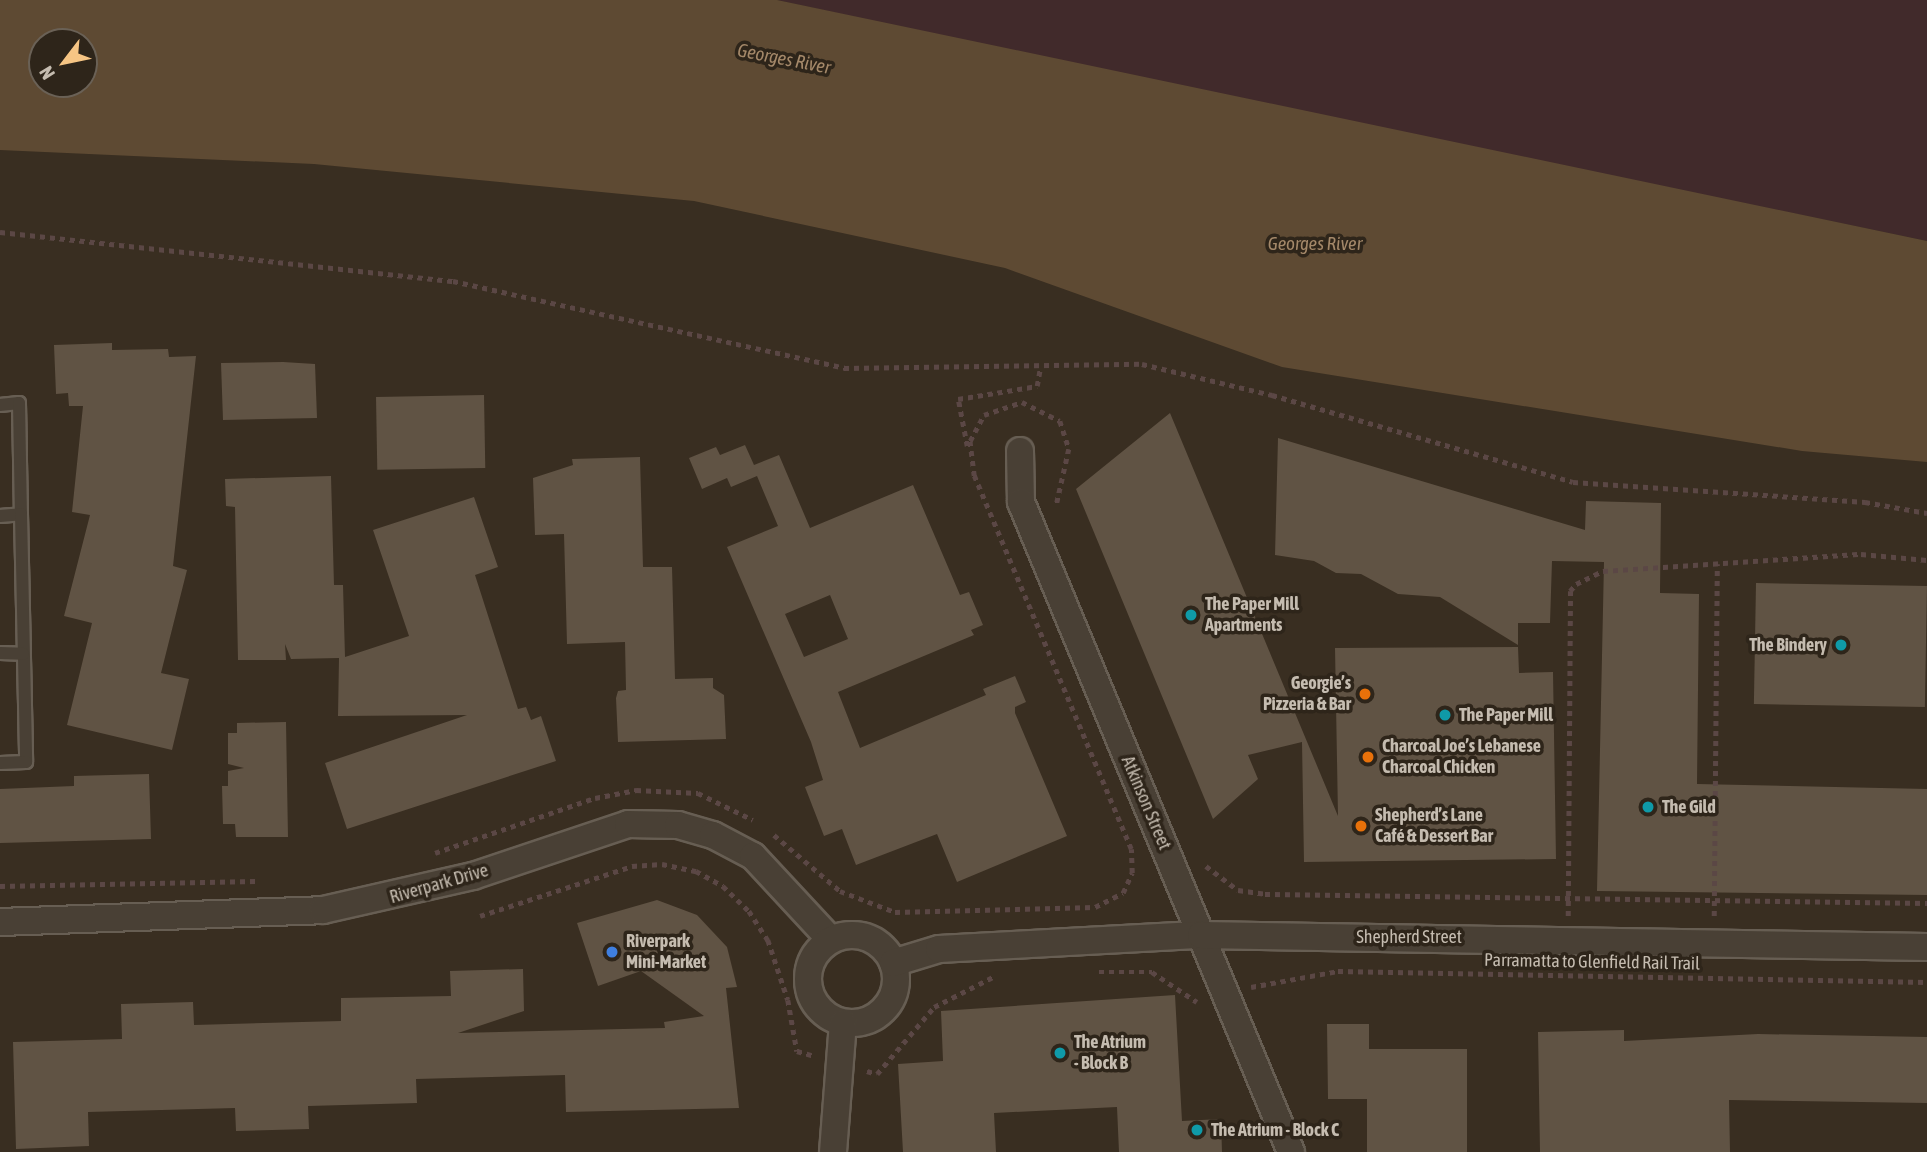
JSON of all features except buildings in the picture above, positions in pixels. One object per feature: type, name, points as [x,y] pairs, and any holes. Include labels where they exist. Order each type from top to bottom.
[{"type":"street","name":"Atkinson Street","points":[[1020,452],[1021,502],[1291,1152]]},
{"type":"street","name":"Riverpark Drive","points":[[0,922],[323,910],[473,876],[628,824],[678,825],[713,835],[752,856],[830,939]]},
{"type":"street","points":[[852,935],[874,940],[893,963],[890,1003],[869,1020],[842,1023],[819,1010],[807,985],[812,958],[830,939],[852,935]]},
{"type":"street","name":"Shepherd Street","points":[[893,963],[939,949],[1201,935],[1569,937],[1927,947]]},
{"type":"street","points":[[833,1152],[842,1023]]},
{"type":"lane","points":[[0,405],[19,403],[26,762],[0,763]]},
{"type":"lane","points":[[0,516],[21,514]]},
{"type":"lane","points":[[0,653],[23,654]]},
{"type":"path","points":[[0,232],[453,281],[844,368],[1040,369],[1118,361],[1142,364],[1272,395],[1573,482],[1865,502],[1927,513]]},
{"type":"path","points":[[768,830],[840,891],[895,912],[1095,907],[1115,900],[1129,884],[1130,849],[971,464],[958,398],[1037,386],[1040,369]]},
{"type":"path","points":[[971,464],[970,441],[984,415],[1012,402],[1042,408],[1060,421],[1069,438],[1056,512]]},
{"type":"path","points":[[1569,937],[1567,899],[1570,591],[1603,571],[1861,554],[1927,560]]},
{"type":"path","points":[[1717,564],[1712,901],[1717,941]]},
{"type":"path","points":[[430,855],[595,798],[636,790],[698,793],[757,823]]},
{"type":"path","points":[[1200,859],[1217,879],[1250,893],[1927,904]]},
{"type":"path","points":[[480,916],[632,866],[696,872],[723,886],[749,911],[768,940],[788,1000],[797,1051]]},
{"type":"path","points":[[0,886],[266,881]]},
{"type":"path","points":[[1096,971],[1152,972],[1196,1000],[1202,1013]]},
{"type":"path","name":"Parramatta to Glenfield Rail Trail","points":[[1258,982],[1338,971],[1927,982]]},
{"type":"path","points":[[877,1074],[934,1007],[963,988],[1002,975]]},
{"type":"shaded area","points":[[777,0],[1927,0],[1927,241],[1106,72]]},
{"type":"water","name":"Georges River","points":[[0,0],[777,0],[1927,241],[1927,462],[1802,451],[1282,367],[1005,268],[694,201],[314,164],[0,150]]},
{"type":"place","name":"The Paper Mill Apartments","points":[[1191,615]]},
{"type":"place","name":"The Bindery","points":[[1841,645]]},
{"type":"place","name":"Georgie’s Pizzeria & Bar","points":[[1365,694]]},
{"type":"place","name":"The Paper Mill","points":[[1445,715]]},
{"type":"place","name":"Charcoal Joe’s Lebanese Charcoal Chicken","points":[[1368,757]]},
{"type":"place","name":"The Gild","points":[[1648,807]]},
{"type":"place","name":"Shepherd’s Lane Café & Dessert Bar","points":[[1361,826]]},
{"type":"place","name":"Riverpark Mini-Market","points":[[612,952]]},
{"type":"place","name":"The Atrium - Block B","points":[[1060,1053]]},
{"type":"place","name":"The Atrium - Block C","points":[[1197,1130]]}]
